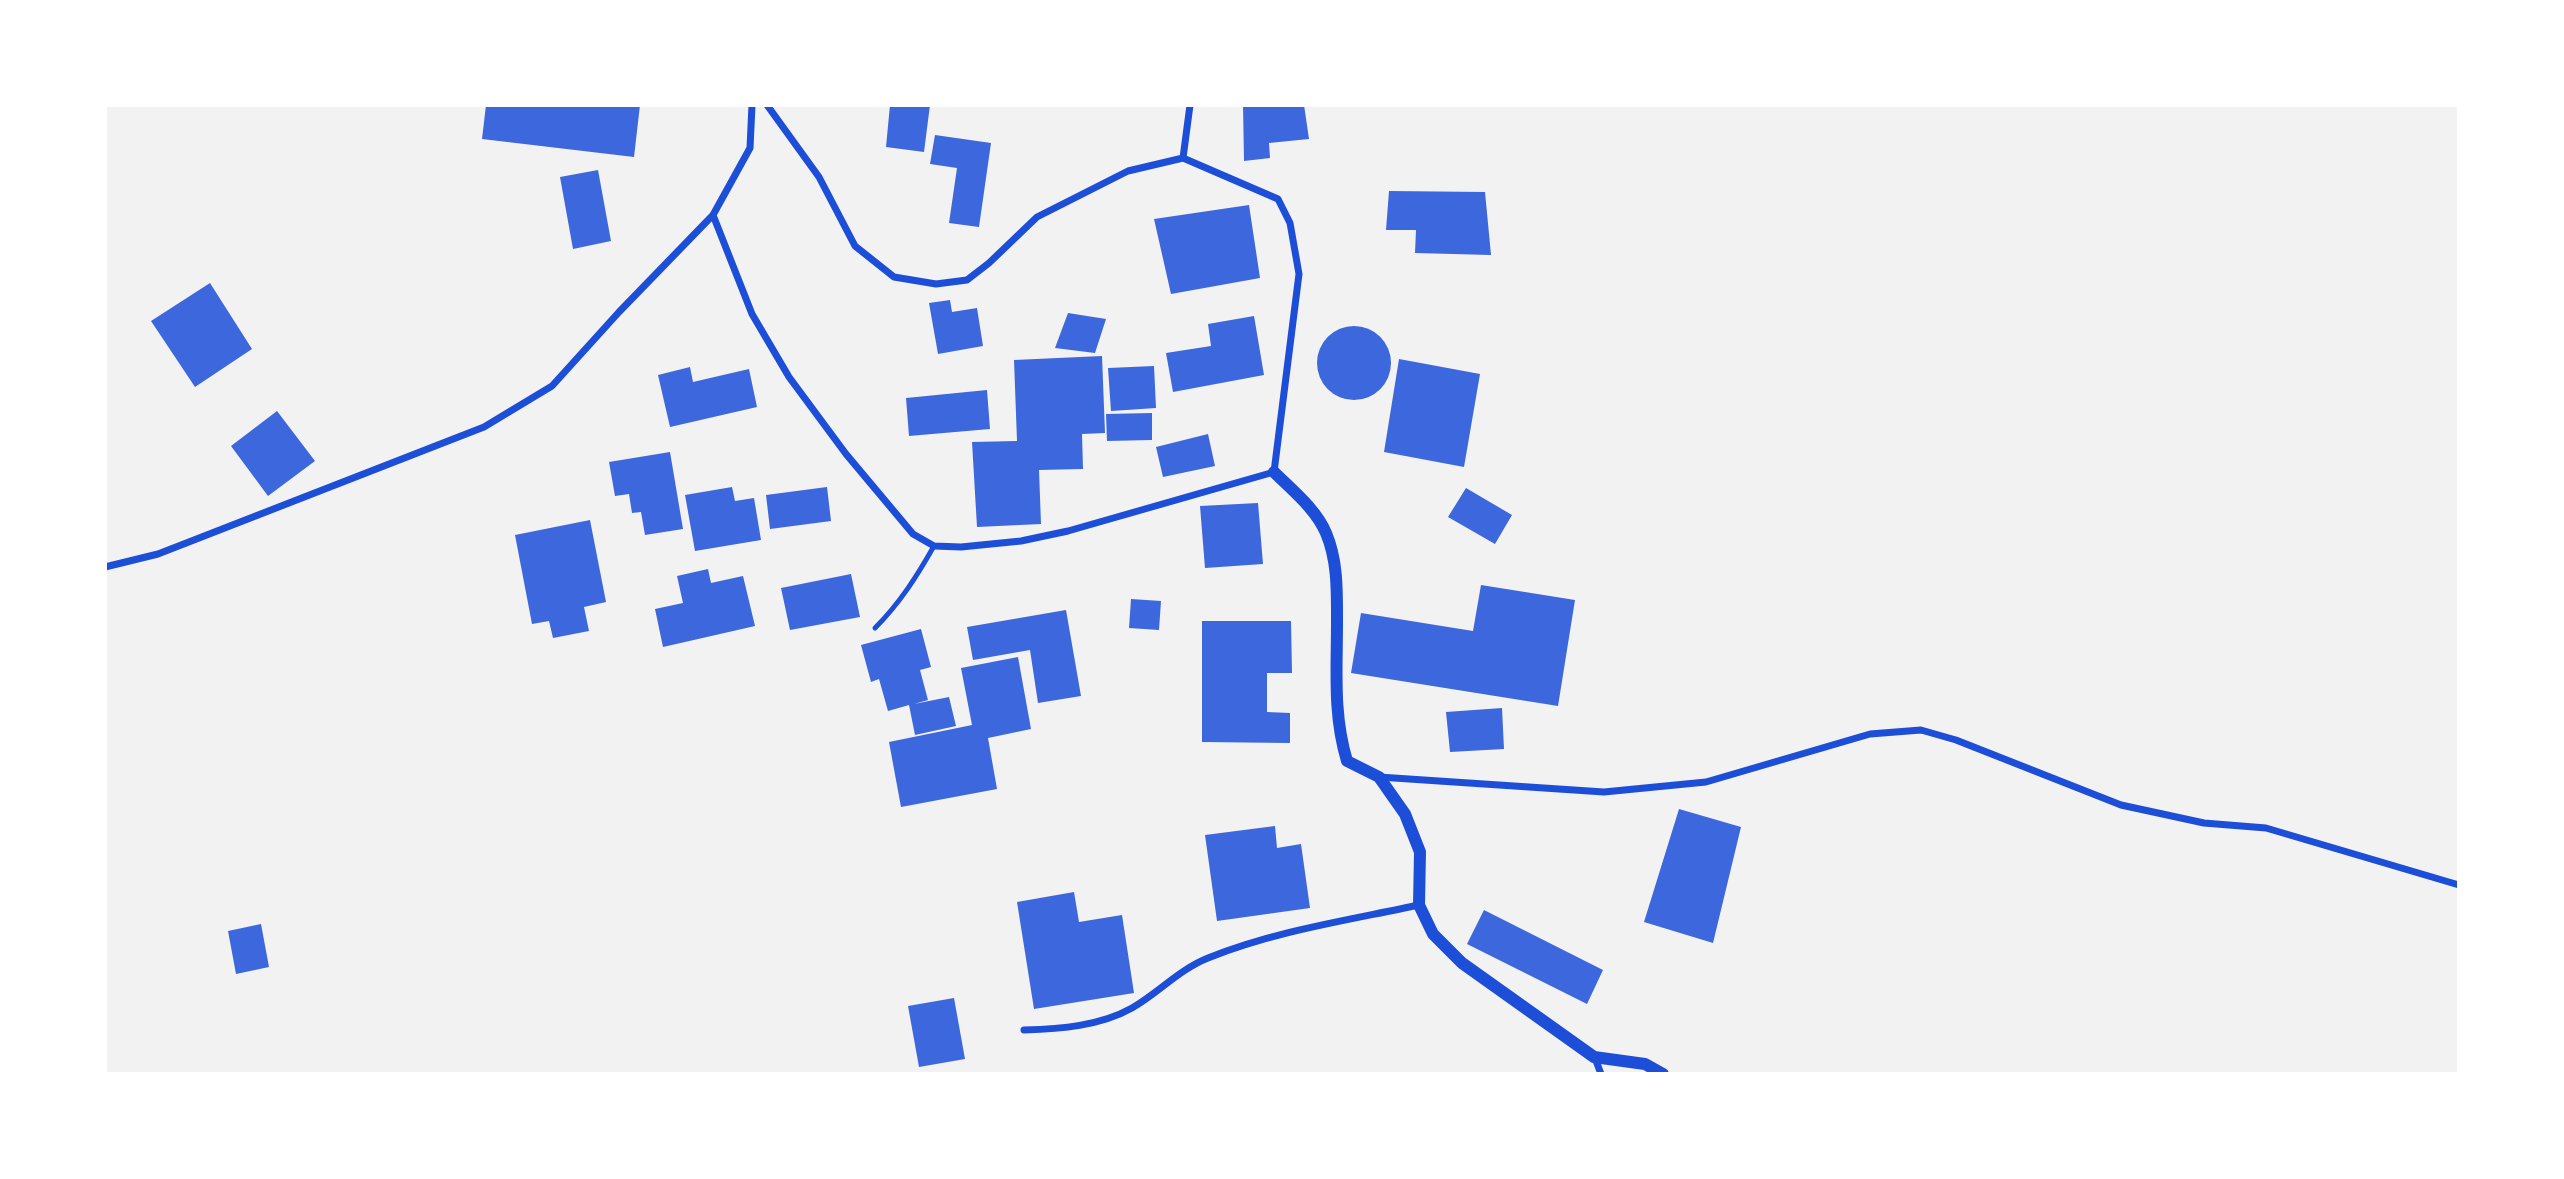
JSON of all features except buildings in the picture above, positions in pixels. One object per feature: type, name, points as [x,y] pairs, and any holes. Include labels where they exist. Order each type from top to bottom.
[{"type":"street","points":[[105,566],[158,554],[484,427],[552,386],[713,215],[750,148],[752,105]]},
{"type":"street","points":[[767,105],[819,177],[855,246],[894,277],[936,284],[967,280],[1037,217],[1128,171],[1183,158],[1278,199],[1290,223],[1299,274],[1274,472]]},
{"type":"street","points":[[1183,158],[1190,105]]},
{"type":"street","points":[[713,215],[752,314],[789,377],[846,454],[913,534],[934,546],[961,547],[1021,541],[1068,531],[1274,472]]},
{"type":"street","points":[[1274,472],[1308,506],[1326,533],[1337,579],[1336,704],[1339,734],[1348,761],[1379,777],[1604,792],[1706,782],[1870,734],[1921,730],[1956,740],[2121,805],[2204,823],[2278,831],[2459,885]]},
{"type":"street","points":[[1379,777],[1405,814],[1420,852],[1419,905],[1433,934],[1462,963],[1594,1057],[1645,1064],[1664,1074]]},
{"type":"street","points":[[1024,1030],[1060,1029],[1088,1024],[1131,1009],[1204,959],[1246,944],[1419,905]]},
{"type":"street","points":[[1594,1057],[1601,1074]]},
{"type":"lane","points":[[875,628],[896,607],[934,546]]}]
